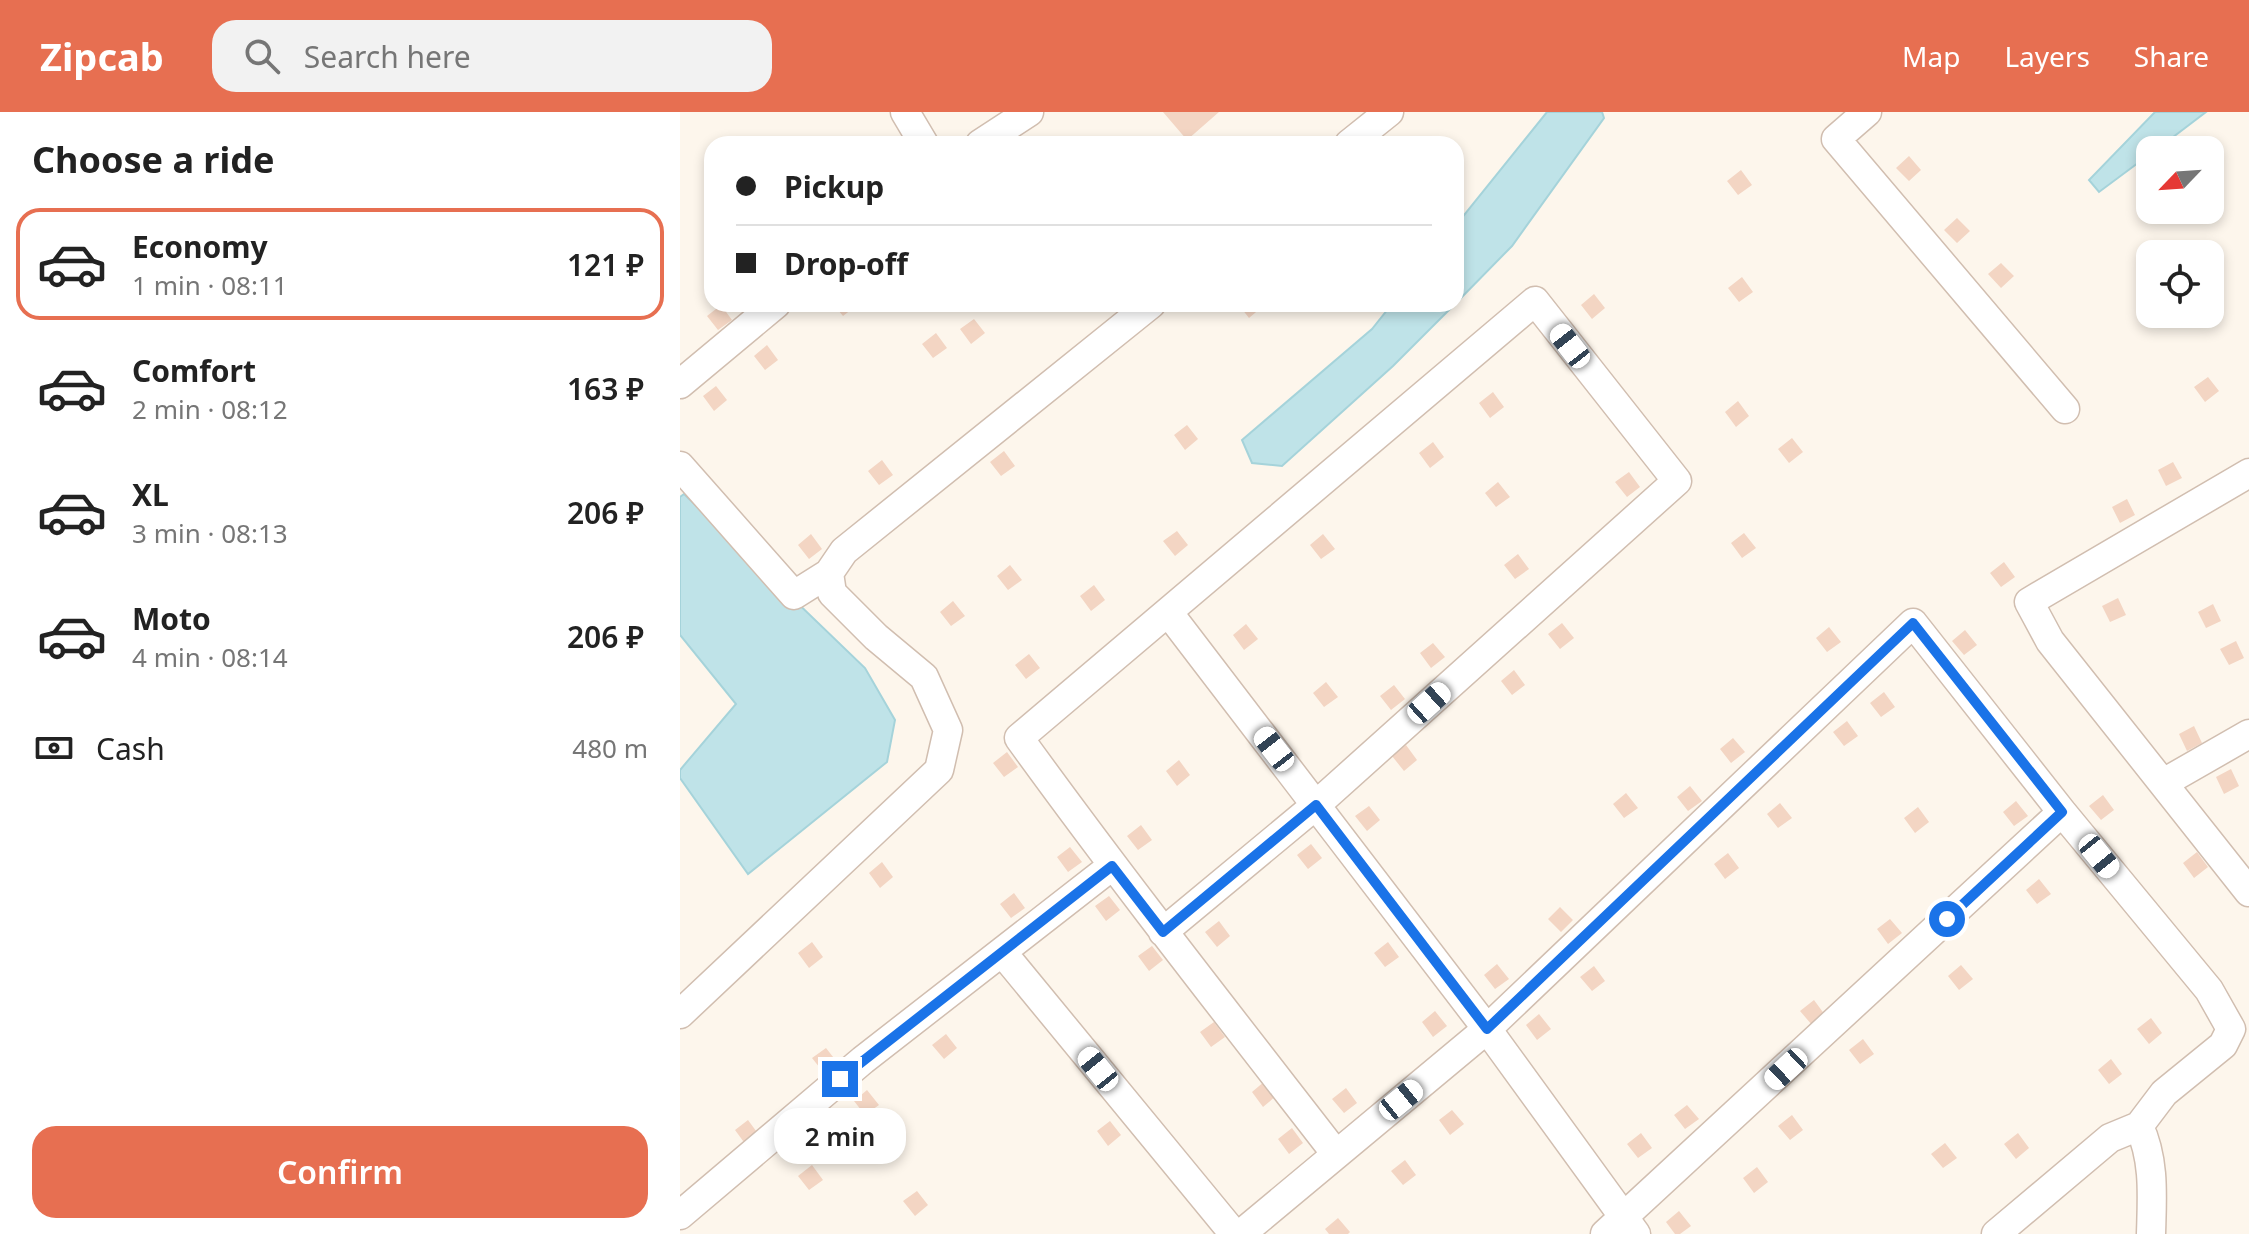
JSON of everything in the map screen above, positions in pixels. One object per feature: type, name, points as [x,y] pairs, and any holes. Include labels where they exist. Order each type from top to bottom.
[{"type":"street","points":[[905,112],[919,136]]},
{"type":"street","points":[[992,136],[1029,112]]},
{"type":"street","points":[[1359,136],[1389,112]]},
{"type":"street","points":[[1867,112],[1836,139],[2065,409]]},
{"type":"street","points":[[1163,932],[1316,805],[1677,481],[1535,301],[1019,738],[1112,866],[1163,932],[1336,1154]]},
{"type":"street","points":[[680,384],[766,312]]},
{"type":"street","points":[[680,466],[794,595],[829,573],[844,551],[1141,312]]},
{"type":"street","points":[[2249,473],[2029,602],[2050,641],[2165,782],[2249,892]]},
{"type":"street","points":[[680,1014],[939,770],[948,730],[924,677],[876,637],[832,593],[829,573]]},
{"type":"street","points":[[1168,612],[1487,1029],[1622,1229],[2062,812]]},
{"type":"street","points":[[1241,1234],[1487,1029],[1913,623],[2062,812],[2209,990],[2231,1029],[2223,1045],[2164,1093],[2139,1126],[2110,1138],[1996,1234]]},
{"type":"street","points":[[2165,782],[2249,734]]},
{"type":"street","points":[[680,1215],[863,1060],[1112,866]]},
{"type":"street","points":[[1002,952],[1234,1234]]},
{"type":"street","points":[[2139,1126],[2149,1147],[2153,1189],[2151,1234]]},
{"type":"water","points":[[1547,112],[1602,112],[1604,118],[1512,246],[1464,295],[1464,215]]},
{"type":"water","points":[[2155,112],[2206,112],[2174,136],[2136,136],[2136,164],[2099,192],[2089,180]]},
{"type":"water","points":[[1386,312],[1447,312],[1393,366],[1282,466],[1252,463],[1242,440],[1372,329]]},
{"type":"water","points":[[684,494],[865,668],[895,720],[887,762],[748,874],[680,778],[680,770],[736,704],[680,635],[680,497]]},
{"type":"building","points":[[1163,112],[1219,112],[1192,136],[1184,136]]},
{"type":"building","points":[[1909,156],[1921,170],[1909,181],[1896,168]]},
{"type":"building","points":[[1741,170],[1752,185],[1738,195],[1727,181]]},
{"type":"building","points":[[1957,218],[1970,231],[1957,243],[1944,230]]},
{"type":"building","points":[[2001,263],[2014,276],[2001,288],[1988,274]]},
{"type":"building","points":[[1742,277],[1753,292],[1739,302],[1728,288]]},
{"type":"building","points":[[1594,294],[1605,308],[1592,319],[1581,305]]},
{"type":"building","points":[[712,312],[726,312],[732,320],[718,330],[707,316]]},
{"type":"building","points":[[974,319],[985,333],[971,344],[960,329]]},
{"type":"building","points":[[936,333],[947,348],[933,358],[922,344]]},
{"type":"building","points":[[767,345],[778,360],[765,370],[754,356]]},
{"type":"building","points":[[2208,377],[2219,391],[2205,402],[2194,387]]},
{"type":"building","points":[[716,386],[727,400],[714,411],[703,396]]},
{"type":"building","points":[[1493,392],[1504,407],[1490,418],[1479,403]]},
{"type":"building","points":[[1738,401],[1749,416],[1736,427],[1725,412]]},
{"type":"building","points":[[1187,425],[1198,439],[1185,450],[1174,435]]},
{"type":"building","points":[[1792,438],[1803,452],[1789,463],[1778,449]]},
{"type":"building","points":[[1433,442],[1444,457],[1430,468],[1419,453]]},
{"type":"building","points":[[1004,451],[1015,466],[1001,476],[990,462]]},
{"type":"building","points":[[882,460],[893,475],[879,485],[868,471]]},
{"type":"building","points":[[2173,462],[2182,478],[2166,486],[2158,470]]},
{"type":"building","points":[[1629,472],[1640,487],[1627,497],[1615,482]]},
{"type":"building","points":[[1498,482],[1510,497],[1496,507],[1485,493]]},
{"type":"building","points":[[2127,499],[2135,515],[2120,523],[2112,507]]},
{"type":"building","points":[[1177,531],[1188,545],[1175,556],[1163,541]]},
{"type":"building","points":[[1744,533],[1756,548],[1742,558],[1731,543]]},
{"type":"building","points":[[811,534],[822,549],[809,559],[798,545]]},
{"type":"building","points":[[1323,534],[1335,549],[1321,559],[1310,545]]},
{"type":"building","points":[[1518,554],[1529,569],[1515,579],[1504,565]]},
{"type":"building","points":[[2004,562],[2015,577],[2001,587],[1990,573]]},
{"type":"building","points":[[1010,565],[1022,580],[1008,590],[997,576]]},
{"type":"building","points":[[1094,585],[1105,600],[1091,611],[1080,596]]},
{"type":"building","points":[[2118,598],[2126,615],[2110,622],[2102,606]]},
{"type":"building","points":[[953,601],[965,616],[951,626],[940,612]]},
{"type":"building","points":[[2213,604],[2221,621],[2206,628],[2198,612]]},
{"type":"building","points":[[1562,623],[1574,638],[1560,649],[1548,634]]},
{"type":"building","points":[[1246,624],[1258,639],[1244,650],[1233,635]]},
{"type":"building","points":[[1829,627],[1841,642],[1827,652],[1816,638]]},
{"type":"building","points":[[1965,630],[1977,645],[1964,655],[1952,641]]},
{"type":"building","points":[[2236,641],[2244,658],[2229,665],[2220,649]]},
{"type":"building","points":[[1433,643],[1445,657],[1431,668],[1420,653]]},
{"type":"building","points":[[1029,654],[1040,668],[1026,679],[1015,665]]},
{"type":"building","points":[[1514,670],[1525,685],[1512,695],[1501,681]]},
{"type":"building","points":[[1326,682],[1338,697],[1324,707],[1313,693]]},
{"type":"building","points":[[1394,685],[1405,699],[1391,710],[1380,696]]},
{"type":"building","points":[[1884,692],[1895,707],[1881,717],[1870,703]]},
{"type":"building","points":[[1847,721],[1858,736],[1844,746],[1833,732]]},
{"type":"building","points":[[2194,726],[2202,743],[2187,751],[2179,734]]},
{"type":"building","points":[[1733,738],[1745,752],[1731,763],[1720,749]]},
{"type":"building","points":[[1406,745],[1417,760],[1404,771],[1392,756]]},
{"type":"building","points":[[1007,752],[1018,767],[1004,777],[993,763]]},
{"type":"building","points":[[1179,760],[1190,775],[1177,786],[1166,771]]},
{"type":"building","points":[[2231,769],[2239,786],[2224,794],[2216,777]]},
{"type":"building","points":[[1690,786],[1702,801],[1688,811],[1677,797]]},
{"type":"building","points":[[1626,793],[1638,808],[1624,818],[1613,804]]},
{"type":"building","points":[[2103,795],[2114,810],[2101,820],[2089,806]]},
{"type":"building","points":[[2016,801],[2028,816],[2014,826],[2003,812]]},
{"type":"building","points":[[1780,803],[1792,818],[1778,828],[1767,814]]},
{"type":"building","points":[[1369,806],[1380,820],[1367,831],[1355,816]]},
{"type":"building","points":[[1918,807],[1929,822],[1915,833],[1904,818]]},
{"type":"building","points":[[1141,825],[1152,840],[1138,850],[1127,836]]},
{"type":"building","points":[[1311,844],[1322,858],[1308,869],[1297,855]]},
{"type":"building","points":[[1070,847],[1082,862],[1068,872],[1057,857]]},
{"type":"building","points":[[2197,852],[2208,867],[2194,878],[2183,863]]},
{"type":"building","points":[[1728,853],[1739,868],[1725,879],[1714,864]]},
{"type":"building","points":[[882,862],[893,877],[880,888],[869,873]]},
{"type":"building","points":[[2039,879],[2051,894],[2037,904],[2026,890]]},
{"type":"building","points":[[1014,893],[1025,908],[1011,918],[1000,904]]},
{"type":"building","points":[[1109,896],[1120,910],[1106,921],[1095,906]]},
{"type":"building","points":[[1560,907],[1573,920],[1561,932],[1548,919]]},
{"type":"building","points":[[1890,919],[1902,933],[1888,944],[1877,929]]},
{"type":"building","points":[[1219,921],[1230,936],[1217,947],[1205,932]]},
{"type":"building","points":[[812,942],[823,957],[809,968],[798,953]]},
{"type":"building","points":[[1388,942],[1399,957],[1385,967],[1374,953]]},
{"type":"building","points":[[1152,946],[1163,960],[1149,971],[1138,956]]},
{"type":"building","points":[[1497,964],[1509,979],[1495,989],[1484,975]]},
{"type":"building","points":[[1961,965],[1973,979],[1959,990],[1948,976]]},
{"type":"building","points":[[1594,966],[1605,981],[1592,991],[1580,977]]},
{"type":"building","points":[[1814,1000],[1825,1015],[1812,1025],[1800,1011]]},
{"type":"building","points":[[1435,1011],[1447,1026],[1433,1037],[1422,1022]]},
{"type":"building","points":[[1539,1014],[1551,1029],[1537,1040],[1526,1025]]},
{"type":"building","points":[[2151,1018],[2162,1033],[2149,1044],[2137,1029]]},
{"type":"building","points":[[1214,1022],[1225,1037],[1211,1047],[1200,1032]]},
{"type":"building","points":[[946,1034],[957,1048],[944,1059],[932,1045]]},
{"type":"building","points":[[1863,1039],[1874,1054],[1860,1064],[1849,1050]]},
{"type":"building","points":[[826,1048],[837,1062],[824,1073],[812,1058]]},
{"type":"building","points":[[2111,1059],[2122,1074],[2109,1084],[2098,1070]]},
{"type":"building","points":[[1265,1081],[1276,1096],[1263,1107],[1252,1092]]},
{"type":"building","points":[[1346,1088],[1357,1103],[1344,1113],[1332,1099]]},
{"type":"building","points":[[867,1090],[879,1105],[865,1115],[854,1101]]},
{"type":"building","points":[[1687,1105],[1699,1119],[1685,1129],[1674,1115]]},
{"type":"building","points":[[1452,1110],[1464,1124],[1450,1135],[1439,1120]]},
{"type":"building","points":[[1792,1115],[1803,1130],[1790,1140],[1778,1126]]},
{"type":"building","points":[[748,1120],[759,1135],[746,1145],[735,1130]]},
{"type":"building","points":[[1110,1121],[1121,1135],[1108,1146],[1097,1131]]},
{"type":"building","points":[[1292,1128],[1303,1143],[1289,1154],[1278,1139]]},
{"type":"building","points":[[1641,1133],[1652,1148],[1638,1158],[1627,1144]]},
{"type":"building","points":[[2018,1133],[2029,1148],[2016,1159],[2004,1144]]},
{"type":"building","points":[[1945,1143],[1957,1158],[1943,1168],[1931,1154]]},
{"type":"building","points":[[1405,1160],[1416,1175],[1403,1185],[1391,1171]]},
{"type":"building","points":[[812,1165],[823,1180],[809,1190],[798,1176]]},
{"type":"building","points":[[1757,1167],[1768,1182],[1754,1193],[1743,1178]]},
{"type":"building","points":[[917,1191],[928,1205],[915,1216],[903,1201]]},
{"type":"building","points":[[1679,1211],[1691,1226],[1675,1234],[1666,1222]]},
{"type":"building","points":[[1338,1218],[1350,1232],[1348,1234],[1329,1234],[1325,1229]]},
{"type":"route","points":[[840,1079],[1112,866],[1163,932],[1316,805],[1487,1029],[1913,623],[2062,812],[1947,919]]}]
